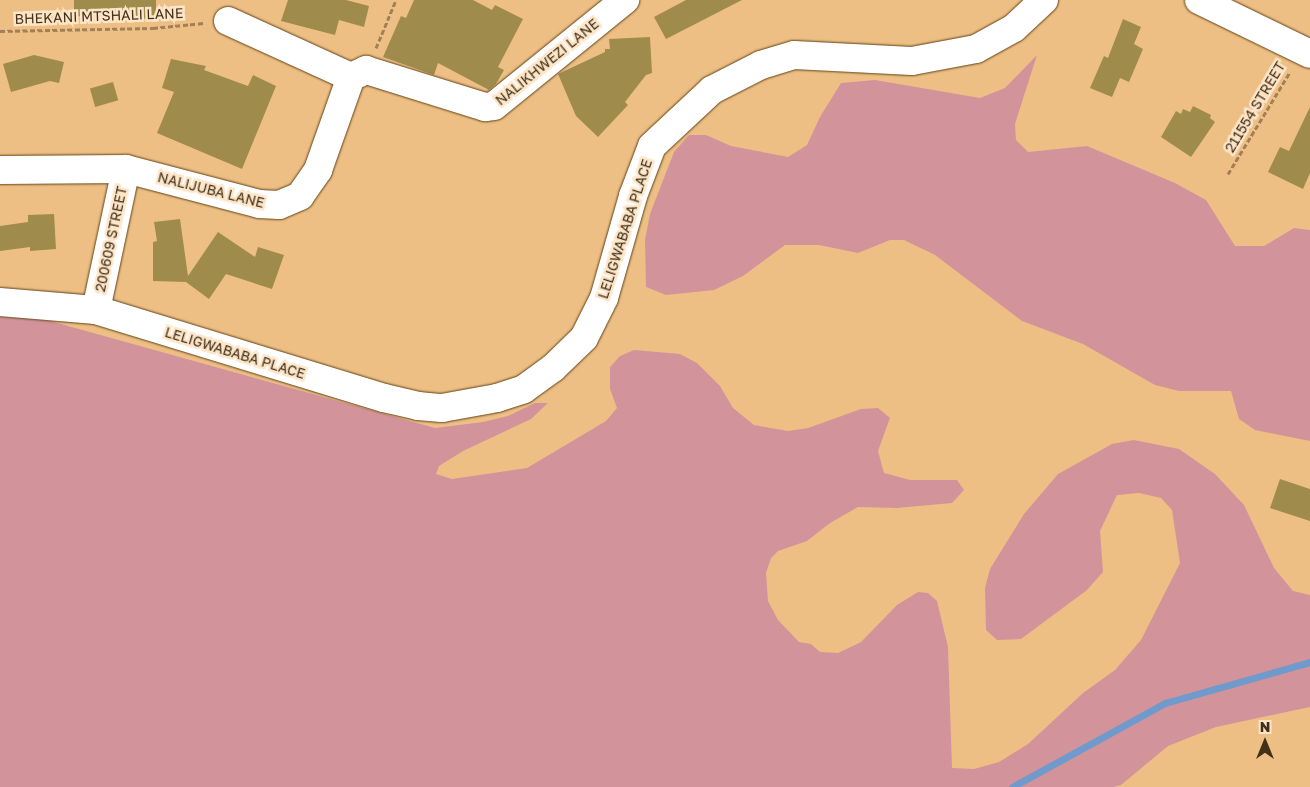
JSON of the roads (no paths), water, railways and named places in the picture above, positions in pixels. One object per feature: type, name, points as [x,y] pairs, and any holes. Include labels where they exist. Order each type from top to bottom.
[{"type":"street","name":"NALIKHWEZI LANE","points":[[358,74],[485,107],[494,106],[625,0]]},
{"type":"street","name":"LELIGWABABA PLACE","points":[[0,302],[96,310],[384,398],[442,408],[497,398],[524,388],[553,368],[584,338],[607,290],[633,196],[652,146],[712,90],[761,65],[794,56],[912,60],[976,49],[1014,28],[1044,0]]},
{"type":"street","points":[[1199,0],[1306,53]]},
{"type":"street","points":[[228,21],[358,74]]},
{"type":"street","name":"NALIJUBA LANE","points":[[0,170],[126,168],[259,204],[279,205],[300,196],[318,170],[358,74]]},
{"type":"street","name":"200609 STREET","points":[[96,310],[126,168]]},
{"type":"waterway","points":[[1012,787],[1165,703],[1310,662]]}]
